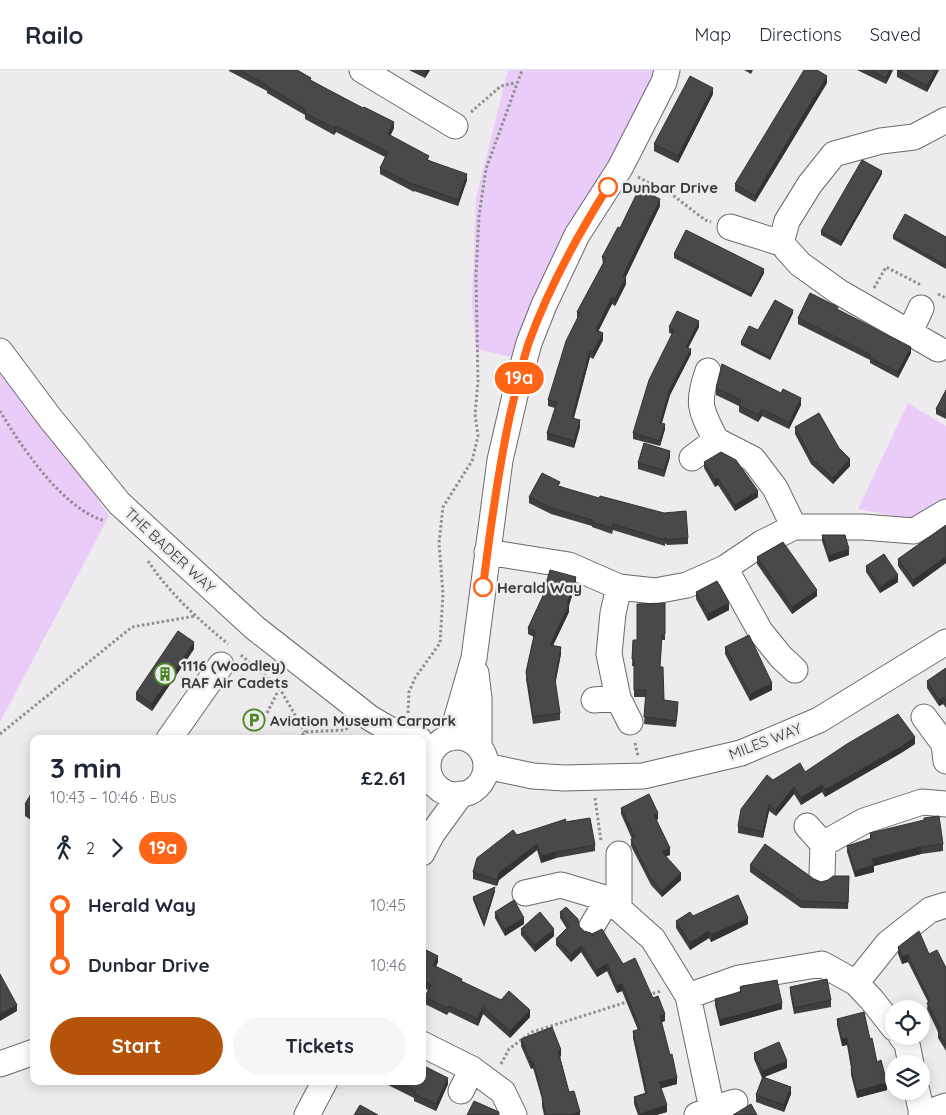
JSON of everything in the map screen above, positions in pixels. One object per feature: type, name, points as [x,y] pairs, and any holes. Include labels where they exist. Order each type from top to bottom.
[{"type":"street","points":[[362,70],[455,126]]},
{"type":"street","points":[[426,845],[432,834],[468,792],[481,781],[482,757],[479,698],[474,658],[500,460],[529,343],[544,305],[577,235],[620,168],[664,82],[667,70]]},
{"type":"street","points":[[781,243],[788,221],[810,184],[834,154],[881,141],[914,137],[946,120]]},
{"type":"street","points":[[730,227],[781,243],[800,264],[839,292],[938,349]]},
{"type":"street","points":[[910,334],[929,297]]},
{"type":"street","name":"THE BADER WAY","points":[[0,351],[50,418],[119,503],[255,628],[363,721],[385,735]]},
{"type":"street","points":[[708,371],[701,390],[702,413],[716,440],[753,459],[775,488],[794,527]]},
{"type":"street","points":[[692,458],[716,440]]},
{"type":"street","points":[[487,552],[569,566],[619,587],[655,590],[687,585],[725,568],[762,543],[794,527],[863,527],[914,531],[946,512]]},
{"type":"street","points":[[725,568],[760,631],[794,670]]},
{"type":"street","points":[[619,587],[613,613],[606,699],[630,722]]},
{"type":"street","name":"MILES WAY","points":[[482,757],[533,776],[592,778],[643,776],[741,752],[819,720],[946,642]]},
{"type":"street","points":[[172,735],[231,656]]},
{"type":"street","points":[[426,799],[428,762],[431,753],[427,736],[474,658]]},
{"type":"street","points":[[924,717],[944,744],[946,761]]},
{"type":"street","name":"THE BADER WAY","points":[[363,721],[389,729],[422,735]]},
{"type":"street","points":[[427,736],[466,739],[482,757]]},
{"type":"street","points":[[428,772],[439,789],[446,793],[456,795],[468,792]]},
{"type":"street","name":"MILES WAY","points":[[468,792],[564,778]]},
{"type":"street","points":[[822,874],[815,835],[922,802],[946,804]]},
{"type":"street","points":[[592,926],[613,904],[610,848]]},
{"type":"street","points":[[525,893],[561,885],[613,904],[653,938],[684,990],[715,1109]]},
{"type":"street","points":[[856,983],[888,943],[930,910],[946,905]]},
{"type":"street","points":[[684,990],[739,978],[822,964],[856,983],[885,1017]]},
{"type":"street","points":[[426,1046],[481,1076],[503,1092],[514,1115]]},
{"type":"street","points":[[0,1064],[30,1053]]},
{"type":"street","points":[[461,1091],[481,1076]]},
{"type":"street","points":[[307,1115],[323,1085]]},
{"type":"street","points":[[920,1107],[946,1106]]},
{"type":"path","points":[[427,736],[409,710],[409,692],[415,678],[440,643],[443,594],[438,543],[443,507],[472,461],[478,436],[475,414],[478,382],[476,275],[479,216],[486,169],[522,70]]},
{"type":"path","points":[[455,126],[501,86],[516,83]]},
{"type":"path","points":[[620,168],[674,196],[705,220],[730,227]]},
{"type":"path","points":[[863,306],[886,267],[929,297],[946,298]]},
{"type":"path","points":[[0,411],[13,433],[50,481],[76,506],[97,519],[107,522]]},
{"type":"path","points":[[143,554],[162,582],[231,656],[280,689],[305,732]]},
{"type":"path","points":[[0,734],[132,627],[195,616]]},
{"type":"path","points":[[267,713],[280,689]]},
{"type":"path","points":[[305,732],[344,730],[363,721]]},
{"type":"path","points":[[630,722],[643,776]]},
{"type":"path","points":[[592,778],[610,848]]},
{"type":"path","points":[[644,997],[684,990]]},
{"type":"path","points":[[481,1076],[509,1049],[532,1032],[634,1000]]},
{"type":"shaded area","points":[[508,70],[658,70],[516,358],[476,349],[472,304],[476,198]]},
{"type":"shaded area","points":[[0,353],[109,516],[0,722]]},
{"type":"shaded area","points":[[908,403],[946,426],[946,504],[921,521],[858,509]]},
{"type":"building","points":[[239,70],[297,70],[311,78],[310,80],[394,122],[388,134],[429,156],[427,160],[467,174],[458,200],[414,185],[380,168],[388,152],[305,113],[306,110]]},
{"type":"building","points":[[804,70],[817,70],[827,76],[755,196],[735,184]]},
{"type":"building","points":[[870,70],[890,70],[886,78]]},
{"type":"building","points":[[897,70],[936,70],[927,86]]},
{"type":"building","points":[[690,76],[713,88],[678,156],[654,144]]},
{"type":"building","points":[[862,160],[882,171],[841,242],[821,231]]},
{"type":"building","points":[[639,189],[660,199],[623,276],[626,278],[615,299],[612,297],[596,330],[603,333],[593,352],[590,350],[572,418],[580,420],[574,441],[547,433],[557,402],[548,400],[566,341],[580,313],[577,312],[606,258],[602,257],[618,227],[620,228]]},
{"type":"building","points":[[905,214],[946,237],[946,265],[893,236]]},
{"type":"building","points":[[686,230],[764,269],[751,294],[674,254]]},
{"type":"building","points":[[810,293],[911,347],[898,372],[870,358],[871,355],[798,318]]},
{"type":"building","points":[[775,300],[793,310],[770,357],[741,342],[749,326],[758,330]]},
{"type":"building","points":[[677,311],[699,321],[686,347],[691,349],[670,389],[660,423],[665,424],[660,441],[633,433],[649,380],[674,330],[669,327]]},
{"type":"building","points":[[722,364],[781,393],[783,389],[801,398],[789,423],[762,409],[758,415],[739,405],[741,400],[716,388]]},
{"type":"building","points":[[946,390],[946,414],[936,409]]},
{"type":"building","points":[[819,413],[839,448],[850,459],[833,478],[811,458],[795,427]]},
{"type":"building","points":[[644,443],[670,451],[664,470],[638,463]]},
{"type":"building","points":[[721,452],[736,460],[758,491],[735,505],[718,478],[715,480],[704,462]]},
{"type":"building","points":[[542,473],[560,482],[558,486],[599,498],[600,496],[664,513],[686,511],[688,538],[667,540],[665,537],[665,540],[613,524],[612,528],[551,508],[529,497]]},
{"type":"building","points":[[946,525],[946,557],[913,580],[898,559]]},
{"type":"building","points":[[822,535],[845,535],[849,549],[829,556]]},
{"type":"building","points":[[783,542],[817,590],[792,607],[757,557]]},
{"type":"building","points":[[884,554],[898,575],[880,587],[866,566]]},
{"type":"building","points":[[550,570],[576,577],[567,604],[569,605],[550,645],[561,647],[555,679],[560,713],[533,717],[526,672],[535,631],[528,628],[547,587],[545,587]]},
{"type":"building","points":[[717,581],[729,603],[708,614],[696,592]]},
{"type":"building","points":[[665,603],[665,634],[662,634],[660,667],[663,667],[664,700],[678,702],[676,721],[644,717],[646,690],[634,690],[634,659],[632,659],[633,640],[637,640],[637,604]]},
{"type":"building","name":"1116 (Woodley) RAF Air Cadets","points":[[178,631],[194,642],[152,704],[136,693]]},
{"type":"building","points":[[749,635],[772,683],[750,694],[725,647]]},
{"type":"building","points":[[946,668],[946,701],[943,697],[939,700],[927,681]]},
{"type":"building","points":[[898,714],[915,737],[901,747],[825,790],[822,785],[801,798],[794,787],[776,810],[769,804],[763,832],[738,826],[741,809],[767,775],[773,780],[800,763],[805,772],[847,744]]},
{"type":"building","points":[[649,794],[658,813],[654,815],[670,848],[662,852],[681,873],[662,891],[651,879],[631,839],[635,837],[621,808]]},
{"type":"building","points":[[30,796],[30,807],[25,804]]},
{"type":"building","points":[[939,816],[943,844],[921,847],[872,859],[874,865],[855,871],[847,846],[872,838],[870,833],[924,820],[924,818]]},
{"type":"building","points":[[590,818],[595,845],[541,856],[537,844],[499,873],[497,880],[473,872],[477,858],[513,830],[517,835],[566,819],[565,822]]},
{"type":"building","points":[[765,844],[821,882],[833,876],[849,876],[848,903],[801,901],[750,865]]},
{"type":"building","points":[[495,887],[484,924],[473,897]]},
{"type":"building","points":[[738,895],[748,918],[711,935],[709,931],[690,943],[676,921],[690,912],[693,916]]},
{"type":"building","points":[[514,900],[524,918],[505,929],[495,912]]},
{"type":"building","points":[[566,907],[578,919],[579,926],[584,931],[591,933],[594,937],[592,934],[602,929],[623,964],[635,958],[653,998],[658,996],[665,1014],[660,1016],[670,1055],[672,1054],[677,1078],[659,1082],[667,1105],[640,1114],[634,1097],[647,1093],[633,1031],[640,1029],[622,984],[617,986],[607,964],[597,970],[581,946],[571,955],[556,939],[569,926],[560,912]]},
{"type":"building","points":[[540,912],[554,929],[535,945],[521,929]]},
{"type":"building","points":[[919,931],[929,954],[937,950],[946,968],[946,1045],[938,1031],[941,1030],[930,1009],[930,1000],[908,955],[902,957],[898,947]]},
{"type":"building","points":[[426,950],[438,956],[433,965],[501,1000],[509,991],[530,1010],[510,1031],[483,1007],[478,1019],[449,1006],[447,1008],[426,998],[431,985],[426,983]]},
{"type":"building","points":[[0,974],[17,1005],[0,1014]]},
{"type":"building","points":[[827,979],[831,1000],[794,1008],[790,987]]},
{"type":"building","points":[[777,980],[782,1003],[720,1020],[715,999],[741,992],[740,987],[742,986]]},
{"type":"building","points":[[864,1012],[877,1062],[881,1060],[885,1084],[857,1091],[851,1069],[847,1038],[842,1039],[837,1019]]},
{"type":"building","points":[[552,1027],[561,1050],[558,1051],[569,1092],[574,1091],[580,1112],[570,1115],[546,1115],[533,1061],[531,1062],[521,1039]]},
{"type":"building","points":[[779,1042],[787,1061],[762,1071],[754,1053]]},
{"type":"building","points":[[426,1067],[448,1078],[436,1104],[414,1094],[416,1091],[403,1085],[426,1085]]},
{"type":"building","points":[[763,1077],[791,1087],[784,1105],[756,1095]]},
{"type":"building","points":[[474,1101],[499,1112],[498,1115],[467,1115]]},
{"type":"building","points":[[751,1104],[757,1115],[733,1115]]},
{"type":"building","points":[[360,1105],[378,1115],[354,1115]]},
{"type":"bus line","name":"19a","points":[[483,587],[500,460],[529,343],[544,305],[577,235],[608,187]]},
{"type":"place","name":"Dunbar Drive","points":[[608,187]]},
{"type":"place","name":"Herald Way","points":[[483,587]]},
{"type":"place","name":"1116 (Woodley) RAF Air Cadets","points":[[165,674]]},
{"type":"place","name":"Aviation Museum Carpark","points":[[254,720]]}]
